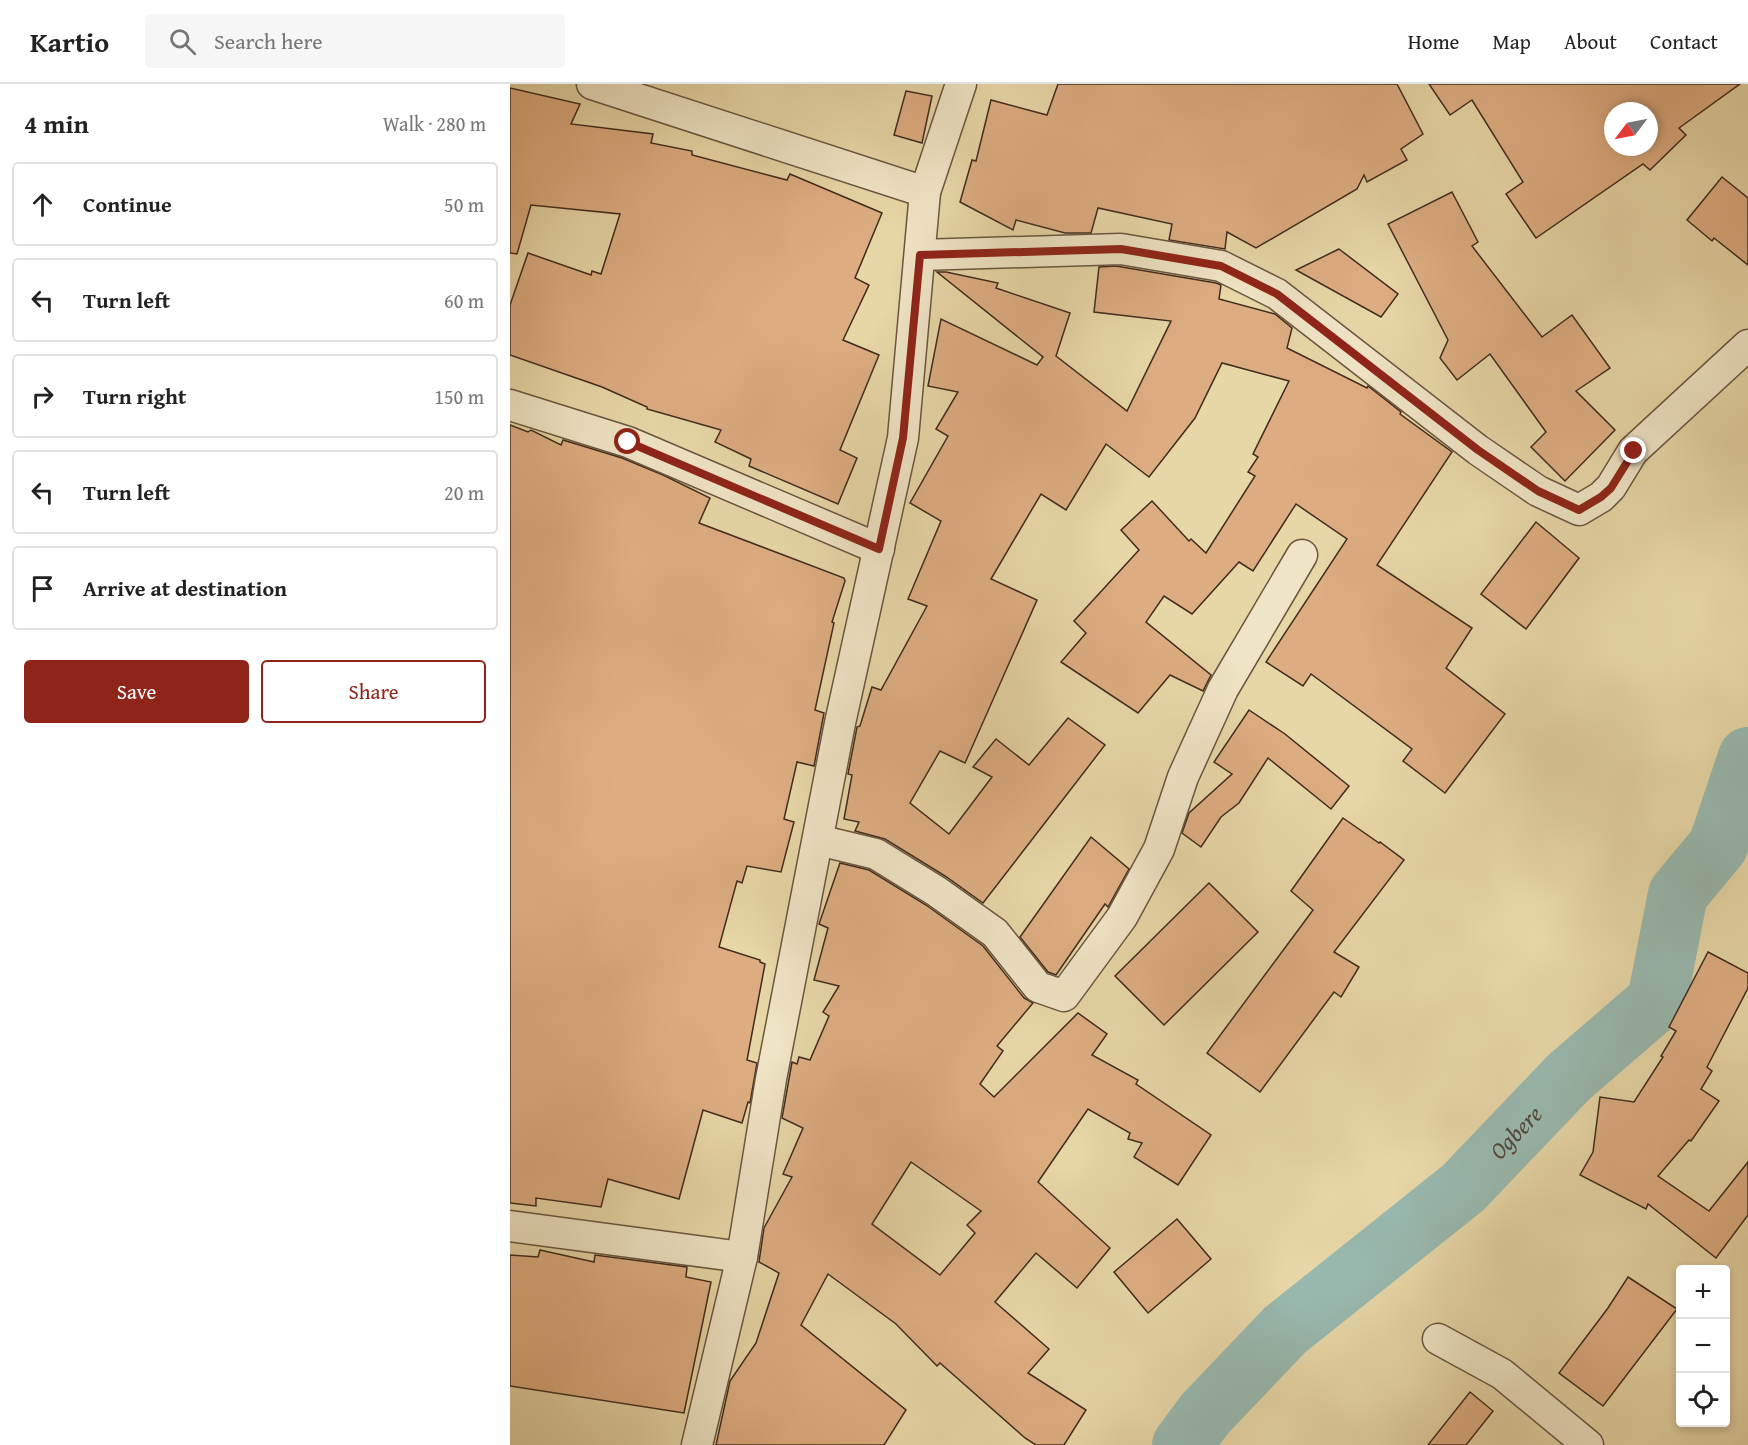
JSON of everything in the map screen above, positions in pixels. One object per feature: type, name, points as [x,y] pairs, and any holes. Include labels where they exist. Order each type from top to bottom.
[{"type":"street","points":[[697,1445],[742,1257],[771,1079],[840,723],[903,438],[926,192],[961,84]]},
{"type":"street","points":[[598,85],[926,192]]},
{"type":"street","points":[[920,255],[1121,249],[1221,266],[1277,294],[1478,450],[1538,491],[1579,510],[1611,488],[1634,451],[1748,345]]},
{"type":"street","points":[[510,405],[628,442],[879,549]]},
{"type":"street","points":[[818,840],[876,854],[936,891],[995,933],[1038,987],[1064,996],[1122,917],[1159,849],[1183,777],[1223,689],[1302,555]]},
{"type":"street","points":[[510,1226],[742,1257]]},
{"type":"street","points":[[1438,1339],[1502,1374],[1588,1445]]},
{"type":"building","points":[[1058,84],[1397,84],[1423,134],[1401,149],[1407,160],[1367,182],[1364,175],[1357,189],[1256,248],[1227,232],[1225,249],[1169,240],[1172,224],[1098,208],[1091,233],[1065,233],[1016,220],[1013,230],[960,202],[972,160],[976,161],[991,100],[1047,115]]},
{"type":"building","points":[[1429,84],[1740,84],[1679,128],[1686,135],[1650,170],[1643,164],[1536,238],[1506,194],[1523,182],[1472,100],[1450,115]]},
{"type":"building","points":[[510,88],[580,104],[571,124],[653,134],[651,143],[692,151],[692,155],[787,180],[790,174],[882,213],[855,278],[869,285],[843,340],[879,355],[840,450],[857,458],[838,504],[749,466],[751,459],[715,442],[721,430],[647,409],[602,387],[510,355],[510,305],[528,253],[591,275],[592,271],[601,274],[620,214],[531,205],[517,254],[510,253]]},
{"type":"building","points":[[906,91],[932,96],[922,143],[894,135]]},
{"type":"building","points":[[1722,177],[1748,198],[1748,265],[1714,238],[1712,241],[1687,220]]},
{"type":"building","points":[[1452,192],[1478,242],[1472,246],[1542,337],[1572,315],[1610,368],[1576,391],[1615,430],[1565,481],[1531,447],[1546,432],[1490,354],[1457,380],[1440,358],[1448,340],[1388,224]]},
{"type":"building","points":[[1339,249],[1398,294],[1381,317],[1296,270]]},
{"type":"building","points":[[1116,266],[1216,283],[1221,285],[1219,299],[1275,314],[1292,328],[1287,348],[1367,388],[1368,386],[1401,412],[1400,414],[1452,452],[1377,565],[1472,628],[1446,668],[1505,714],[1445,793],[1403,761],[1412,749],[1311,674],[1303,686],[1266,662],[1347,539],[1296,504],[1253,571],[1239,562],[1192,614],[1164,596],[1146,622],[1211,675],[1203,691],[1170,675],[1138,713],[1061,662],[1086,633],[1074,621],[1139,550],[1121,530],[1152,501],[1189,541],[1191,539],[1206,553],[1255,476],[1248,472],[1258,457],[1253,454],[1289,381],[1222,363],[1195,418],[1149,477],[1106,444],[1066,510],[1041,494],[991,579],[1037,600],[965,763],[940,751],[910,803],[949,834],[992,777],[973,767],[996,739],[1029,765],[1068,718],[1105,745],[983,903],[945,876],[885,839],[855,831],[859,822],[844,819],[852,775],[848,774],[857,727],[860,726],[872,687],[881,690],[927,606],[908,599],[941,521],[910,503],[948,436],[936,429],[958,392],[928,386],[941,319],[1037,365],[1043,357],[937,272],[998,283],[996,288],[1070,313],[1056,356],[1127,411],[1171,321],[1094,312],[1099,267]]},
{"type":"building","points":[[510,425],[528,432],[531,430],[561,445],[563,440],[622,458],[663,475],[710,498],[699,523],[844,578],[845,581],[832,622],[834,623],[815,710],[824,713],[814,766],[797,762],[784,819],[794,822],[781,872],[747,866],[742,883],[737,881],[719,947],[760,960],[765,964],[747,1060],[757,1063],[750,1103],[748,1102],[742,1123],[703,1110],[679,1199],[608,1179],[601,1207],[536,1198],[536,1206],[510,1203]]},
{"type":"building","points":[[1536,522],[1579,558],[1526,629],[1481,594]]},
{"type":"building","points":[[1249,710],[1285,734],[1349,786],[1331,809],[1268,758],[1239,803],[1221,817],[1201,847],[1182,833],[1189,813],[1232,774],[1214,762]]},
{"type":"building","points":[[1343,818],[1404,860],[1334,952],[1359,967],[1341,997],[1334,992],[1260,1092],[1207,1053],[1313,910],[1291,891]]},
{"type":"building","points":[[1091,837],[1129,869],[1108,907],[1105,904],[1056,975],[1048,972],[1020,937]]},
{"type":"building","points":[[840,863],[869,870],[926,905],[983,946],[1024,998],[1033,1003],[997,1046],[1003,1051],[980,1084],[994,1097],[1078,1013],[1107,1034],[1092,1055],[1138,1080],[1136,1084],[1211,1135],[1178,1185],[1134,1157],[1142,1143],[1128,1139],[1130,1133],[1088,1109],[1038,1182],[1110,1248],[1077,1288],[1036,1253],[995,1302],[1049,1349],[1028,1373],[1086,1410],[1064,1445],[1036,1445],[1025,1438],[940,1363],[937,1366],[896,1324],[828,1274],[801,1325],[906,1410],[884,1445],[716,1445],[730,1381],[756,1343],[779,1273],[759,1262],[764,1228],[792,1177],[783,1174],[803,1128],[782,1118],[792,1062],[797,1064],[799,1057],[810,1060],[829,1016],[823,1012],[839,986],[814,980],[828,928],[819,924]],"holes":[[[911,1162],[981,1211],[967,1225],[975,1233],[940,1275],[872,1224]]]},
{"type":"building","points":[[1209,883],[1258,932],[1164,1025],[1115,976]]},
{"type":"building","points":[[1708,952],[1748,973],[1748,988],[1707,1067],[1712,1071],[1701,1089],[1719,1101],[1691,1141],[1689,1140],[1658,1176],[1709,1211],[1748,1162],[1748,1215],[1716,1258],[1648,1204],[1646,1209],[1580,1175],[1593,1152],[1600,1097],[1634,1102],[1663,1057],[1661,1056],[1676,1031],[1669,1027]]},
{"type":"building","points":[[1177,1219],[1211,1259],[1148,1313],[1114,1272]]},
{"type":"building","points":[[540,1250],[594,1262],[595,1255],[687,1267],[686,1277],[711,1282],[684,1413],[510,1386],[510,1255],[538,1257]]},
{"type":"building","points":[[1628,1277],[1676,1310],[1603,1406],[1559,1373],[1608,1308]]},
{"type":"building","points":[[1470,1392],[1493,1411],[1466,1445],[1428,1445]]},
{"type":"waterway","name":"Ogbere","points":[[1182,1445],[1205,1414],[1285,1330],[1463,1188],[1569,1077],[1657,1001],[1678,894],[1718,846],[1748,757]]},
{"type":"route","points":[[628,442],[879,549],[903,438],[920,255],[1121,249],[1221,266],[1277,294],[1478,450],[1538,491],[1579,510],[1611,488],[1634,451]]}]
